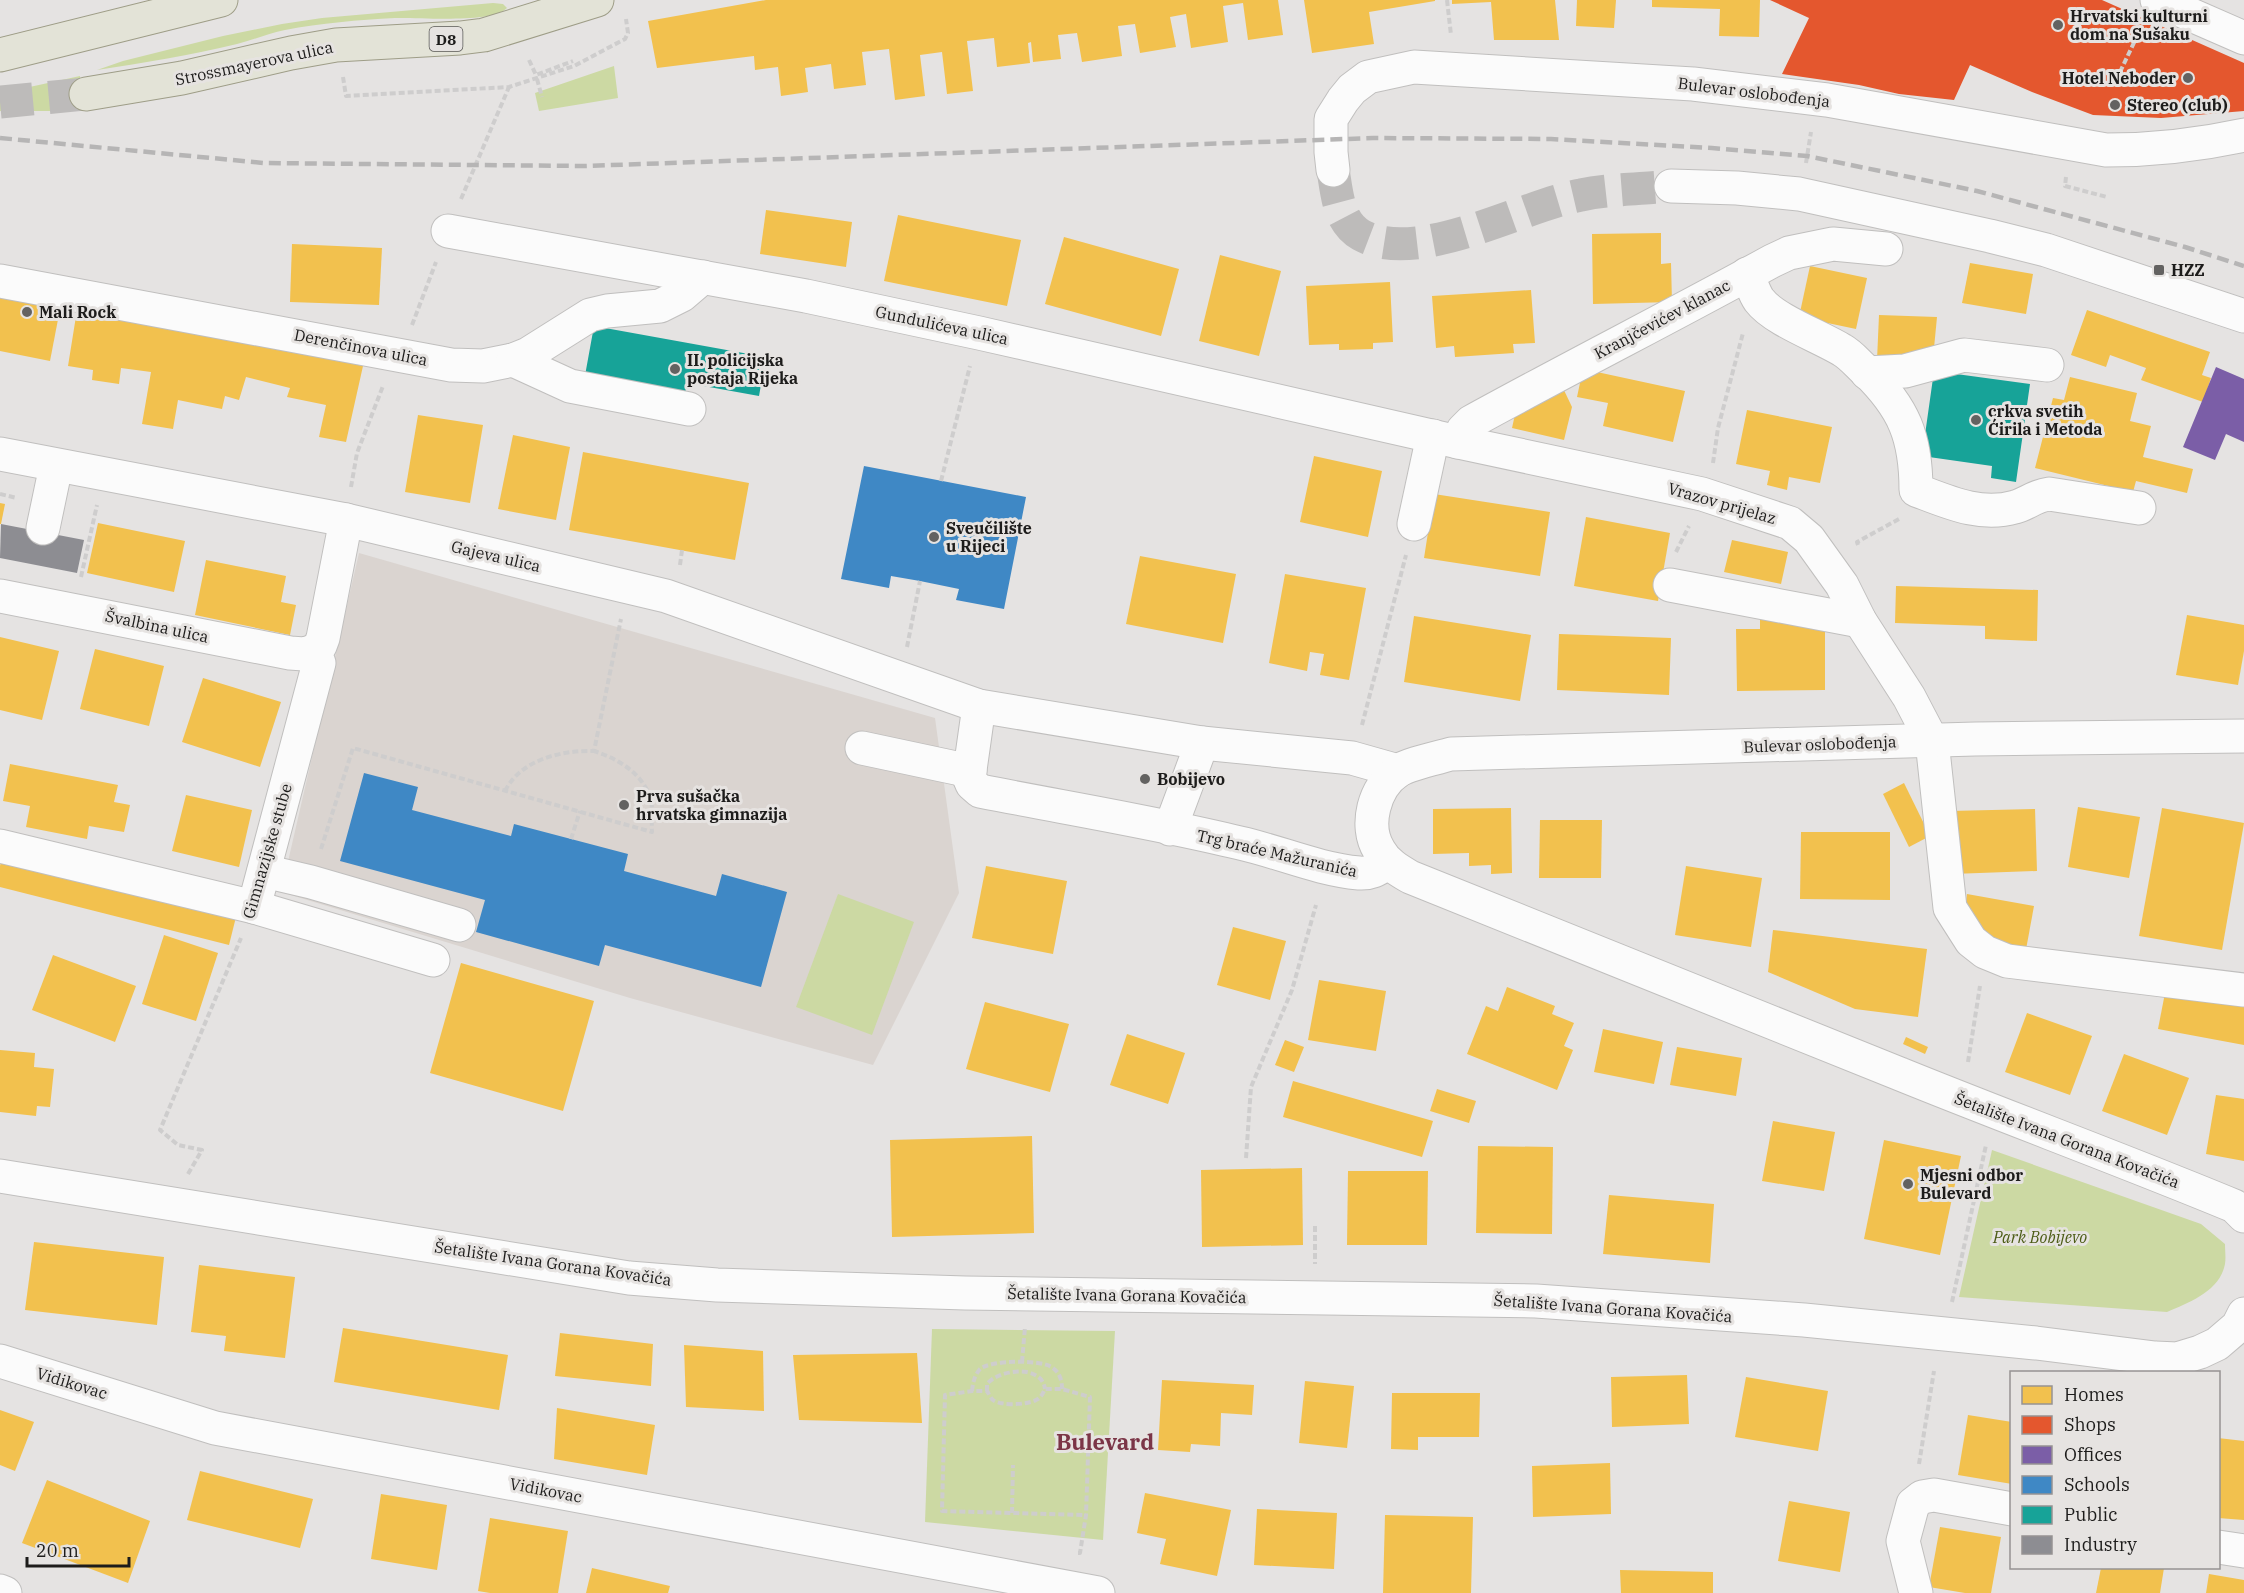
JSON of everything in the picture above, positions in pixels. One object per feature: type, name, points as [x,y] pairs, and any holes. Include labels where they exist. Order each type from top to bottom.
[{"type":"main road","points":[[0,55],[221,0]]},
{"type":"main road","name":"Strossmayerova ulica","points":[[86,94],[182,78],[336,45],[484,35],[597,0]]},
{"type":"street","points":[[2151,10],[2244,38]]},
{"type":"street","name":"Bulevar oslobođenja","points":[[1333,170],[1330,141],[1331,119],[1343,100],[1352,89],[1368,77],[1414,67],[1693,84],[1827,100],[2106,150],[2142,150],[2195,145],[2244,135]]},
{"type":"street","points":[[1671,186],[1737,188],[1799,194],[1978,233],[2046,250],[2244,316]]},
{"type":"street","name":"Gundulićeva ulica","points":[[448,231],[806,296],[1445,439]]},
{"type":"street","name":"Kranjčevićev klanac","points":[[1414,524],[1445,439],[1463,430],[1471,422],[1572,366],[1789,253],[1833,244],[1886,249]]},
{"type":"street","points":[[1748,274],[1759,300],[1783,319],[1844,351],[1879,384],[1902,415],[1906,425],[1916,461],[1916,490],[1964,508],[1992,510],[2016,507],[2037,496],[2049,494],[2139,508]]},
{"type":"street","name":"Derenčinova ulica","points":[[0,281],[451,365],[483,366],[513,360],[528,354],[590,315],[660,306],[682,295],[703,277]]},
{"type":"street","points":[[1867,373],[1905,371],[1964,354],[2047,365]]},
{"type":"street","points":[[513,360],[570,386],[688,409]]},
{"type":"street","name":"Vrazov prijelaz","points":[[1445,439],[1702,494],[1790,523],[1809,539],[1842,585],[1860,621],[1909,697],[1932,741]]},
{"type":"street","name":"Gajeva ulica","points":[[0,454],[56,466],[348,507],[666,596],[979,706]]},
{"type":"street","points":[[43,528],[56,466]]},
{"type":"street","name":"Gimnazijske stube","points":[[254,907],[319,663],[314,651],[320,646],[323,638],[348,507]]},
{"type":"street","points":[[1673,569],[1860,621]]},
{"type":"street","name":"Švalbina ulica","points":[[0,596],[290,653],[304,654],[314,651]]},
{"type":"street","points":[[862,748],[970,771],[979,706],[1202,743],[1352,759],[1398,771]]},
{"type":"street","name":"Bulevar oslobođenja","points":[[1398,771],[1451,754],[2244,735]]},
{"type":"street","points":[[1932,741],[1950,908],[1971,941],[1985,952],[2007,961],[2244,990]]},
{"type":"street","points":[[1170,829],[1202,743]]},
{"type":"street","name":"Trg braće Mažuranića","points":[[970,771],[969,777],[972,784],[980,791],[1242,843],[1296,860],[1360,873],[1372,873],[1388,863],[1374,841],[1372,828],[1374,803],[1382,787],[1398,771]]},
{"type":"street","points":[[0,846],[254,907],[433,960]]},
{"type":"street","name":"Šetalište Ivana Gorana Kovačića","points":[[1388,863],[1410,877],[1660,975],[1901,1075],[2107,1154],[2234,1206],[2244,1216]]},
{"type":"street","points":[[264,871],[311,882],[459,925]]},
{"type":"street","name":"Šetalište Ivana Gorana Kovačića","points":[[0,1176],[629,1278],[717,1285],[965,1293],[1536,1301],[1804,1320],[2177,1359],[2217,1344],[2238,1326],[2244,1314]]},
{"type":"street","name":"Vidikovac","points":[[0,1361],[215,1428],[1098,1593]]},
{"type":"street","points":[[1916,1593],[1903,1541],[1913,1504],[1922,1497],[1934,1495],[2010,1509]]},
{"type":"street","points":[[2220,1547],[2244,1551]]},
{"type":"street","points":[[0,1591],[5,1593]]},
{"type":"path","points":[[1447,0],[1451,33]]},
{"type":"path","points":[[2120,72],[2151,10]]},
{"type":"path","points":[[343,77],[346,96],[509,87],[574,66],[625,39],[628,33],[626,18]]},
{"type":"path","points":[[529,60],[536,75],[573,61]]},
{"type":"path","points":[[537,79],[542,97]]},
{"type":"path","points":[[467,185],[509,87]]},
{"type":"path","points":[[1805,173],[1811,128]]},
{"type":"path","points":[[2076,189],[2107,197]]},
{"type":"path","points":[[411,327],[448,231]]},
{"type":"path","points":[[1712,471],[1718,428],[1743,332]]},
{"type":"path","points":[[941,481],[979,333]]},
{"type":"path","points":[[348,507],[357,453],[384,383]]},
{"type":"path","points":[[1861,550],[1857,542],[1904,517],[1916,490]]},
{"type":"path","points":[[78,587],[94,519]]},
{"type":"path","points":[[1673,569],[1691,522]]},
{"type":"path","points":[[1360,731],[1414,524]]},
{"type":"path","points":[[906,656],[920,581]]},
{"type":"path","points":[[594,751],[622,615]]},
{"type":"path","points":[[311,882],[353,748],[652,831],[649,795],[640,780],[629,768],[610,756],[594,751],[574,751],[532,764],[520,772],[505,790]]},
{"type":"path","points":[[571,839],[580,811]]},
{"type":"path","points":[[1246,1158],[1251,1088],[1292,990],[1316,905]]},
{"type":"path","name":"Gimnazijske stube","points":[[185,1180],[202,1150],[178,1145],[160,1130],[254,907]]},
{"type":"path","points":[[1968,1062],[1985,952]]},
{"type":"path","points":[[1953,1296],[1986,1144]]},
{"type":"path","points":[[1315,1226],[1315,1267]]},
{"type":"path","points":[[1022,1362],[1025,1327]]},
{"type":"path","points":[[972,1391],[973,1381],[981,1369],[990,1364],[1022,1362],[1046,1363],[1053,1368],[1062,1381],[1062,1389]]},
{"type":"path","points":[[1913,1504],[1934,1371]]},
{"type":"path","points":[[1004,1372],[1031,1372],[1044,1383],[1045,1389],[1036,1400],[1026,1403],[1001,1403],[993,1400],[987,1391],[987,1384],[992,1377],[1004,1372]]},
{"type":"path","points":[[1045,1389],[1062,1389],[1090,1397],[1086,1515],[1080,1553],[1070,1552]]},
{"type":"path","points":[[987,1391],[945,1395],[942,1511],[1086,1515]]},
{"type":"path","points":[[1012,1513],[1013,1465]]},
{"type":"shaded area","name":"Prva sušačka hrvatska gimnazija","points":[[359,553],[935,718],[959,893],[873,1065],[630,998],[281,892]]},
{"type":"green space","points":[[503,4],[507,8],[499,13],[471,18],[395,18],[312,25],[279,31],[202,52],[97,70],[123,61],[223,36],[282,24],[322,18]]},
{"type":"green space","points":[[614,66],[618,98],[539,111],[535,93]]},
{"type":"green space","points":[[80,76],[83,111],[0,111],[0,92]]},
{"type":"green space","points":[[838,894],[914,922],[872,1035],[796,1007]]},
{"type":"green space","name":"Park Bobijevo","points":[[1992,1150],[2201,1224],[2225,1244],[2225,1262],[2222,1273],[2211,1288],[2203,1294],[2167,1312],[1959,1297]]},
{"type":"green space","points":[[932,1329],[1115,1331],[1103,1540],[925,1522]]},
{"type":"building: Homes","points":[[766,0],[1278,0],[1283,35],[1248,40],[1243,3],[1223,6],[1228,42],[1191,48],[1186,14],[1170,17],[1176,47],[1140,53],[1135,24],[1118,26],[1122,56],[1082,62],[1077,33],[1058,35],[1061,59],[1033,62],[1031,42],[1028,43],[1030,63],[997,67],[994,38],[967,41],[973,91],[947,94],[942,52],[920,55],[925,96],[895,100],[889,49],[862,52],[866,85],[834,89],[831,64],[805,68],[808,92],[781,96],[778,67],[755,70],[754,56],[657,68],[648,21]]},
{"type":"building: Homes","points":[[1304,0],[1435,1],[1369,12],[1374,44],[1312,53]]},
{"type":"building: Homes","points":[[1452,0],[1555,0],[1559,40],[1494,40],[1491,2],[1452,4]]},
{"type":"building: Homes","points":[[1577,0],[1616,0],[1614,28],[1576,26]]},
{"type":"building: Homes","points":[[1652,0],[1760,0],[1759,37],[1719,36],[1720,9],[1652,7]]},
{"type":"building: Homes","points":[[766,210],[852,222],[846,267],[760,254]]},
{"type":"building: Homes","points":[[898,215],[1021,240],[1007,306],[884,281]]},
{"type":"building: Homes","points":[[1661,233],[1661,264],[1671,263],[1672,302],[1593,304],[1592,234]]},
{"type":"building: Homes","points":[[1064,237],[1179,269],[1161,336],[1045,304]]},
{"type":"building: Homes","points":[[292,244],[382,248],[379,305],[290,302]]},
{"type":"building: Homes","points":[[1220,255],[1281,271],[1259,356],[1199,341]]},
{"type":"building: Homes","points":[[1970,263],[2033,274],[2026,314],[1962,303]]},
{"type":"building: Homes","points":[[1810,266],[1867,278],[1856,329],[1799,317]]},
{"type":"building: Homes","points":[[1390,282],[1393,342],[1373,343],[1373,349],[1339,350],[1339,344],[1309,345],[1306,286]]},
{"type":"building: Homes","points":[[1531,290],[1535,343],[1513,344],[1514,353],[1455,357],[1454,346],[1436,348],[1432,296]]},
{"type":"building: Homes","points":[[0,297],[60,309],[50,361],[0,351]]},
{"type":"building: Homes","points":[[77,310],[299,350],[363,366],[346,442],[319,437],[326,405],[287,397],[290,388],[246,377],[239,400],[225,396],[222,409],[178,400],[173,429],[142,424],[151,372],[121,368],[119,384],[92,380],[93,370],[68,366]]},
{"type":"building: Homes","points":[[2087,310],[2210,352],[2202,375],[2211,378],[2203,402],[2141,380],[2146,368],[2110,355],[2106,367],[2071,355]]},
{"type":"building: Homes","points":[[1879,315],[1937,317],[1934,348],[1877,360]]},
{"type":"building: Homes","points":[[1583,369],[1685,391],[1673,442],[1603,426],[1608,403],[1577,397]]},
{"type":"building: Homes","points":[[2070,377],[2137,393],[2130,421],[2151,426],[2143,457],[2193,469],[2187,493],[2136,481],[2133,492],[2035,468],[2053,398],[2064,400]]},
{"type":"building: Homes","points":[[1562,386],[1572,407],[1564,440],[1512,428],[1516,410]]},
{"type":"building: Homes","points":[[1747,410],[1832,427],[1820,483],[1789,477],[1787,490],[1767,485],[1770,471],[1736,464]]},
{"type":"building: Homes","points":[[418,415],[483,425],[470,503],[405,492]]},
{"type":"building: Homes","points":[[513,435],[570,447],[556,520],[498,509]]},
{"type":"building: Homes","points":[[583,452],[749,483],[735,560],[569,530]]},
{"type":"building: Homes","points":[[1314,456],[1382,471],[1368,537],[1300,522]]},
{"type":"building: Homes","points":[[1434,494],[1550,512],[1540,576],[1424,558]]},
{"type":"building: Homes","points":[[0,503],[5,504],[1,524],[0,524]]},
{"type":"building: Homes","points":[[1586,517],[1670,533],[1658,601],[1574,586]]},
{"type":"building: Homes","points":[[98,523],[185,541],[174,592],[87,573]]},
{"type":"building: Homes","points":[[1732,540],[1788,552],[1781,584],[1724,572]]},
{"type":"building: Homes","points":[[1140,556],[1236,574],[1223,643],[1126,624]]},
{"type":"building: Homes","points":[[206,560],[286,576],[281,602],[296,605],[290,635],[195,615]]},
{"type":"building: Homes","points":[[1285,574],[1366,588],[1349,680],[1320,675],[1324,654],[1310,652],[1307,671],[1269,663]]},
{"type":"building: Homes","points":[[1896,586],[2038,590],[2037,641],[1985,639],[1985,626],[1895,623]]},
{"type":"building: Homes","points":[[1760,615],[1825,625],[1825,690],[1737,691],[1736,629],[1760,629]]},
{"type":"building: Homes","points":[[2187,615],[2244,625],[2244,651],[2238,685],[2176,675]]},
{"type":"building: Homes","points":[[1414,616],[1531,635],[1520,701],[1404,682]]},
{"type":"building: Homes","points":[[1559,634],[1671,638],[1669,695],[1557,690]]},
{"type":"building: Homes","points":[[0,637],[59,651],[42,720],[0,710]]},
{"type":"building: Homes","points":[[95,649],[164,666],[149,726],[80,709]]},
{"type":"building: Homes","points":[[203,678],[281,702],[260,767],[182,742]]},
{"type":"building: Homes","points":[[10,764],[118,785],[114,802],[130,805],[124,832],[89,826],[87,839],[26,827],[30,806],[3,801]]},
{"type":"building: Homes","points":[[1904,783],[1930,836],[1909,847],[1883,794]]},
{"type":"building: Homes","points":[[186,795],[252,810],[239,867],[172,851]]},
{"type":"building: Homes","points":[[2078,807],[2140,817],[2129,878],[2068,867]]},
{"type":"building: Homes","points":[[1511,808],[1512,873],[1491,874],[1491,865],[1469,866],[1469,853],[1433,854],[1433,809]]},
{"type":"building: Homes","points":[[2162,808],[2244,823],[2222,950],[2139,936]]},
{"type":"building: Homes","points":[[2035,809],[2037,871],[1952,874],[1950,811]]},
{"type":"building: Homes","points":[[1540,820],[1602,820],[1601,878],[1539,878]]},
{"type":"building: Homes","points":[[1801,832],[1890,832],[1890,900],[1800,899]]},
{"type":"building: Homes","points":[[3,854],[237,913],[229,945],[0,887],[0,866]]},
{"type":"building: Homes","points":[[986,866],[1067,881],[1053,954],[972,938]]},
{"type":"building: Homes","points":[[1686,866],[1762,878],[1751,947],[1675,935]]},
{"type":"building: Homes","points":[[1967,894],[2034,906],[2025,955],[2007,954],[1969,920],[1965,909]]},
{"type":"building: Homes","points":[[1233,927],[1286,941],[1270,1000],[1217,985]]},
{"type":"building: Homes","points":[[1773,930],[1927,949],[1918,1017],[1855,1009],[1768,972]]},
{"type":"building: Homes","points":[[164,935],[218,953],[196,1021],[142,1004]]},
{"type":"building: Homes","points":[[53,955],[136,986],[115,1042],[32,1010]]},
{"type":"building: Homes","points":[[461,963],[594,1001],[563,1111],[430,1073]]},
{"type":"building: Homes","points":[[1319,980],[1386,991],[1376,1051],[1308,1040]]},
{"type":"building: Homes","points":[[1507,987],[1555,1006],[1552,1014],[1574,1023],[1564,1046],[1573,1050],[1557,1090],[1467,1054],[1486,1006],[1498,1011]]},
{"type":"building: Homes","points":[[2165,993],[2244,1007],[2244,1045],[2158,1029]]},
{"type":"building: Homes","points":[[985,1002],[1069,1024],[1050,1092],[966,1069]]},
{"type":"building: Homes","points":[[2027,1013],[2092,1036],[2070,1095],[2005,1072]]},
{"type":"building: Homes","points":[[1603,1029],[1663,1042],[1654,1084],[1594,1072]]},
{"type":"building: Homes","points":[[1127,1034],[1185,1053],[1168,1104],[1110,1085]]},
{"type":"building: Homes","points":[[1906,1037],[1928,1047],[1925,1054],[1903,1044]]},
{"type":"building: Homes","points":[[1285,1040],[1304,1047],[1294,1072],[1275,1065]]},
{"type":"building: Homes","points":[[1677,1047],[1742,1058],[1736,1096],[1670,1085]]},
{"type":"building: Homes","points":[[0,1050],[35,1053],[34,1067],[54,1069],[50,1107],[37,1106],[36,1116],[0,1112]]},
{"type":"building: Homes","points":[[2124,1054],[2189,1078],[2167,1135],[2102,1111]]},
{"type":"building: Homes","points":[[1293,1081],[1433,1121],[1422,1157],[1283,1117]]},
{"type":"building: Homes","points":[[1437,1089],[1476,1101],[1469,1123],[1430,1111]]},
{"type":"building: Homes","points":[[2216,1095],[2244,1099],[2244,1161],[2206,1154]]},
{"type":"building: Homes","points":[[1773,1121],[1835,1132],[1824,1191],[1762,1181]]},
{"type":"building: Homes","points":[[1032,1136],[1034,1233],[892,1237],[890,1140]]},
{"type":"building: Homes","points":[[1884,1140],[1961,1156],[1940,1255],[1864,1239]]},
{"type":"building: Homes","points":[[1478,1146],[1553,1147],[1552,1234],[1476,1233]]},
{"type":"building: Homes","points":[[1302,1168],[1303,1245],[1202,1247],[1201,1170]]},
{"type":"building: Homes","points":[[1348,1171],[1428,1171],[1427,1245],[1347,1245]]},
{"type":"building: Homes","points":[[1609,1195],[1714,1204],[1710,1263],[1603,1254]]},
{"type":"building: Homes","points":[[34,1242],[164,1257],[157,1325],[25,1310]]},
{"type":"building: Homes","points":[[199,1265],[295,1277],[285,1358],[224,1351],[226,1336],[191,1332]]},
{"type":"building: Homes","points":[[343,1328],[508,1355],[499,1410],[334,1382]]},
{"type":"building: Homes","points":[[560,1333],[653,1344],[651,1386],[555,1376]]},
{"type":"building: Homes","points":[[684,1345],[763,1351],[764,1411],[686,1407]]},
{"type":"building: Homes","points":[[917,1353],[922,1423],[799,1420],[793,1355]]},
{"type":"building: Homes","points":[[1687,1375],[1689,1424],[1612,1427],[1611,1377]]},
{"type":"building: Homes","points":[[1746,1377],[1828,1391],[1818,1451],[1735,1437]]},
{"type":"building: Homes","points":[[1162,1380],[1254,1385],[1252,1415],[1221,1413],[1220,1446],[1191,1444],[1190,1452],[1158,1450]]},
{"type":"building: Homes","points":[[1305,1381],[1354,1386],[1347,1448],[1299,1443]]},
{"type":"building: Homes","points":[[1392,1393],[1480,1393],[1479,1437],[1418,1437],[1418,1450],[1391,1449]]},
{"type":"building: Homes","points":[[557,1408],[655,1425],[647,1475],[554,1459]]},
{"type":"building: Homes","points":[[0,1410],[34,1422],[15,1471],[0,1465]]},
{"type":"building: Homes","points":[[1968,1415],[2010,1422],[2010,1484],[1958,1475]]},
{"type":"building: Homes","points":[[2220,1438],[2244,1441],[2244,1520],[2220,1518]]},
{"type":"building: Homes","points":[[1610,1463],[1611,1514],[1533,1517],[1532,1466]]},
{"type":"building: Homes","points":[[200,1471],[313,1499],[300,1548],[187,1520]]},
{"type":"building: Homes","points":[[47,1480],[150,1521],[128,1583],[22,1543]]},
{"type":"building: Homes","points":[[1145,1493],[1231,1510],[1217,1576],[1160,1564],[1166,1539],[1137,1533]]},
{"type":"building: Homes","points":[[381,1494],[447,1505],[437,1570],[371,1559]]},
{"type":"building: Homes","points":[[1789,1501],[1850,1512],[1840,1572],[1778,1561]]},
{"type":"building: Homes","points":[[1257,1509],[1337,1513],[1334,1569],[1254,1565]]},
{"type":"building: Homes","points":[[1385,1515],[1473,1517],[1471,1593],[1383,1593]]},
{"type":"building: Homes","points":[[490,1518],[568,1531],[558,1593],[478,1591]]},
{"type":"building: Homes","points":[[1940,1527],[2001,1537],[1991,1593],[1965,1593],[1929,1587]]},
{"type":"building: Homes","points":[[592,1568],[670,1586],[668,1593],[586,1593]]},
{"type":"building: Homes","points":[[2101,1569],[2164,1569],[2160,1593],[2096,1593]]},
{"type":"building: Homes","points":[[1620,1570],[1713,1572],[1713,1593],[1621,1593]]},
{"type":"building: Homes","points":[[2209,1574],[2244,1580],[2244,1593],[2206,1593]]},
{"type":"building: Shops","points":[[1770,0],[2102,0],[2244,63],[2244,111],[2161,118],[2093,115],[1970,65],[1954,100],[1899,94],[1859,85],[1782,74],[1809,18]]},
{"type":"building: Offices","points":[[2216,367],[2244,379],[2244,442],[2226,434],[2215,460],[2183,447]]},
{"type":"building: Schools","name":"Sveučilište u Rijeci","points":[[864,466],[1026,497],[1004,609],[956,600],[959,589],[920,581],[891,576],[889,588],[841,579]]},
{"type":"building: Schools","points":[[364,773],[418,787],[412,810],[511,836],[514,824],[628,854],[624,871],[716,896],[722,874],[787,892],[761,987],[605,945],[599,966],[476,932],[485,900],[340,861]]},
{"type":"building: Public","name":"II. policijska postaja Rijeka","points":[[594,326],[766,357],[759,396],[687,383],[684,399],[584,381]]},
{"type":"building: Public","name":"crkva svetih Ćirila i Metoda","points":[[1934,371],[2030,384],[2016,482],[1991,478],[1992,466],[1922,456]]},
{"type":"building: Industry","points":[[1,524],[84,540],[77,573],[0,558]]},
{"type":"tunnel","points":[[0,102],[86,94]]},
{"type":"tunnel","points":[[1333,170],[1340,206],[1347,223],[1361,235],[1384,243],[1411,243],[1440,239],[1581,195],[1671,186]]},
{"type":"railway","points":[[0,138],[264,163],[585,166],[1373,138],[1551,139],[1712,148],[1807,156],[1977,191],[2185,247],[2244,266]]},
{"type":"place","name":"Hrvatski kulturni dom na Sušaku","points":[[2058,25]]},
{"type":"place","name":"Hotel Neboder","points":[[2188,78]]},
{"type":"place","name":"Stereo (club)","points":[[2115,105]]},
{"type":"place","name":"HZZ","points":[[2159,270]]},
{"type":"place","name":"Mali Rock","points":[[27,312]]},
{"type":"place","name":"II. policijska postaja Rijeka","points":[[675,369]]},
{"type":"place","name":"crkva svetih Ćirila i Metoda","points":[[1976,420]]},
{"type":"place","name":"Sveučilište u Rijeci","points":[[934,537]]},
{"type":"place","name":"Bobijevo","points":[[1145,779]]},
{"type":"place","name":"Prva sušačka hrvatska gimnazija","points":[[624,805]]},
{"type":"place","name":"Mjesni odbor Bulevard","points":[[1908,1184]]},
{"type":"district","name":"Bulevard","points":[[1105,1441]]}]
